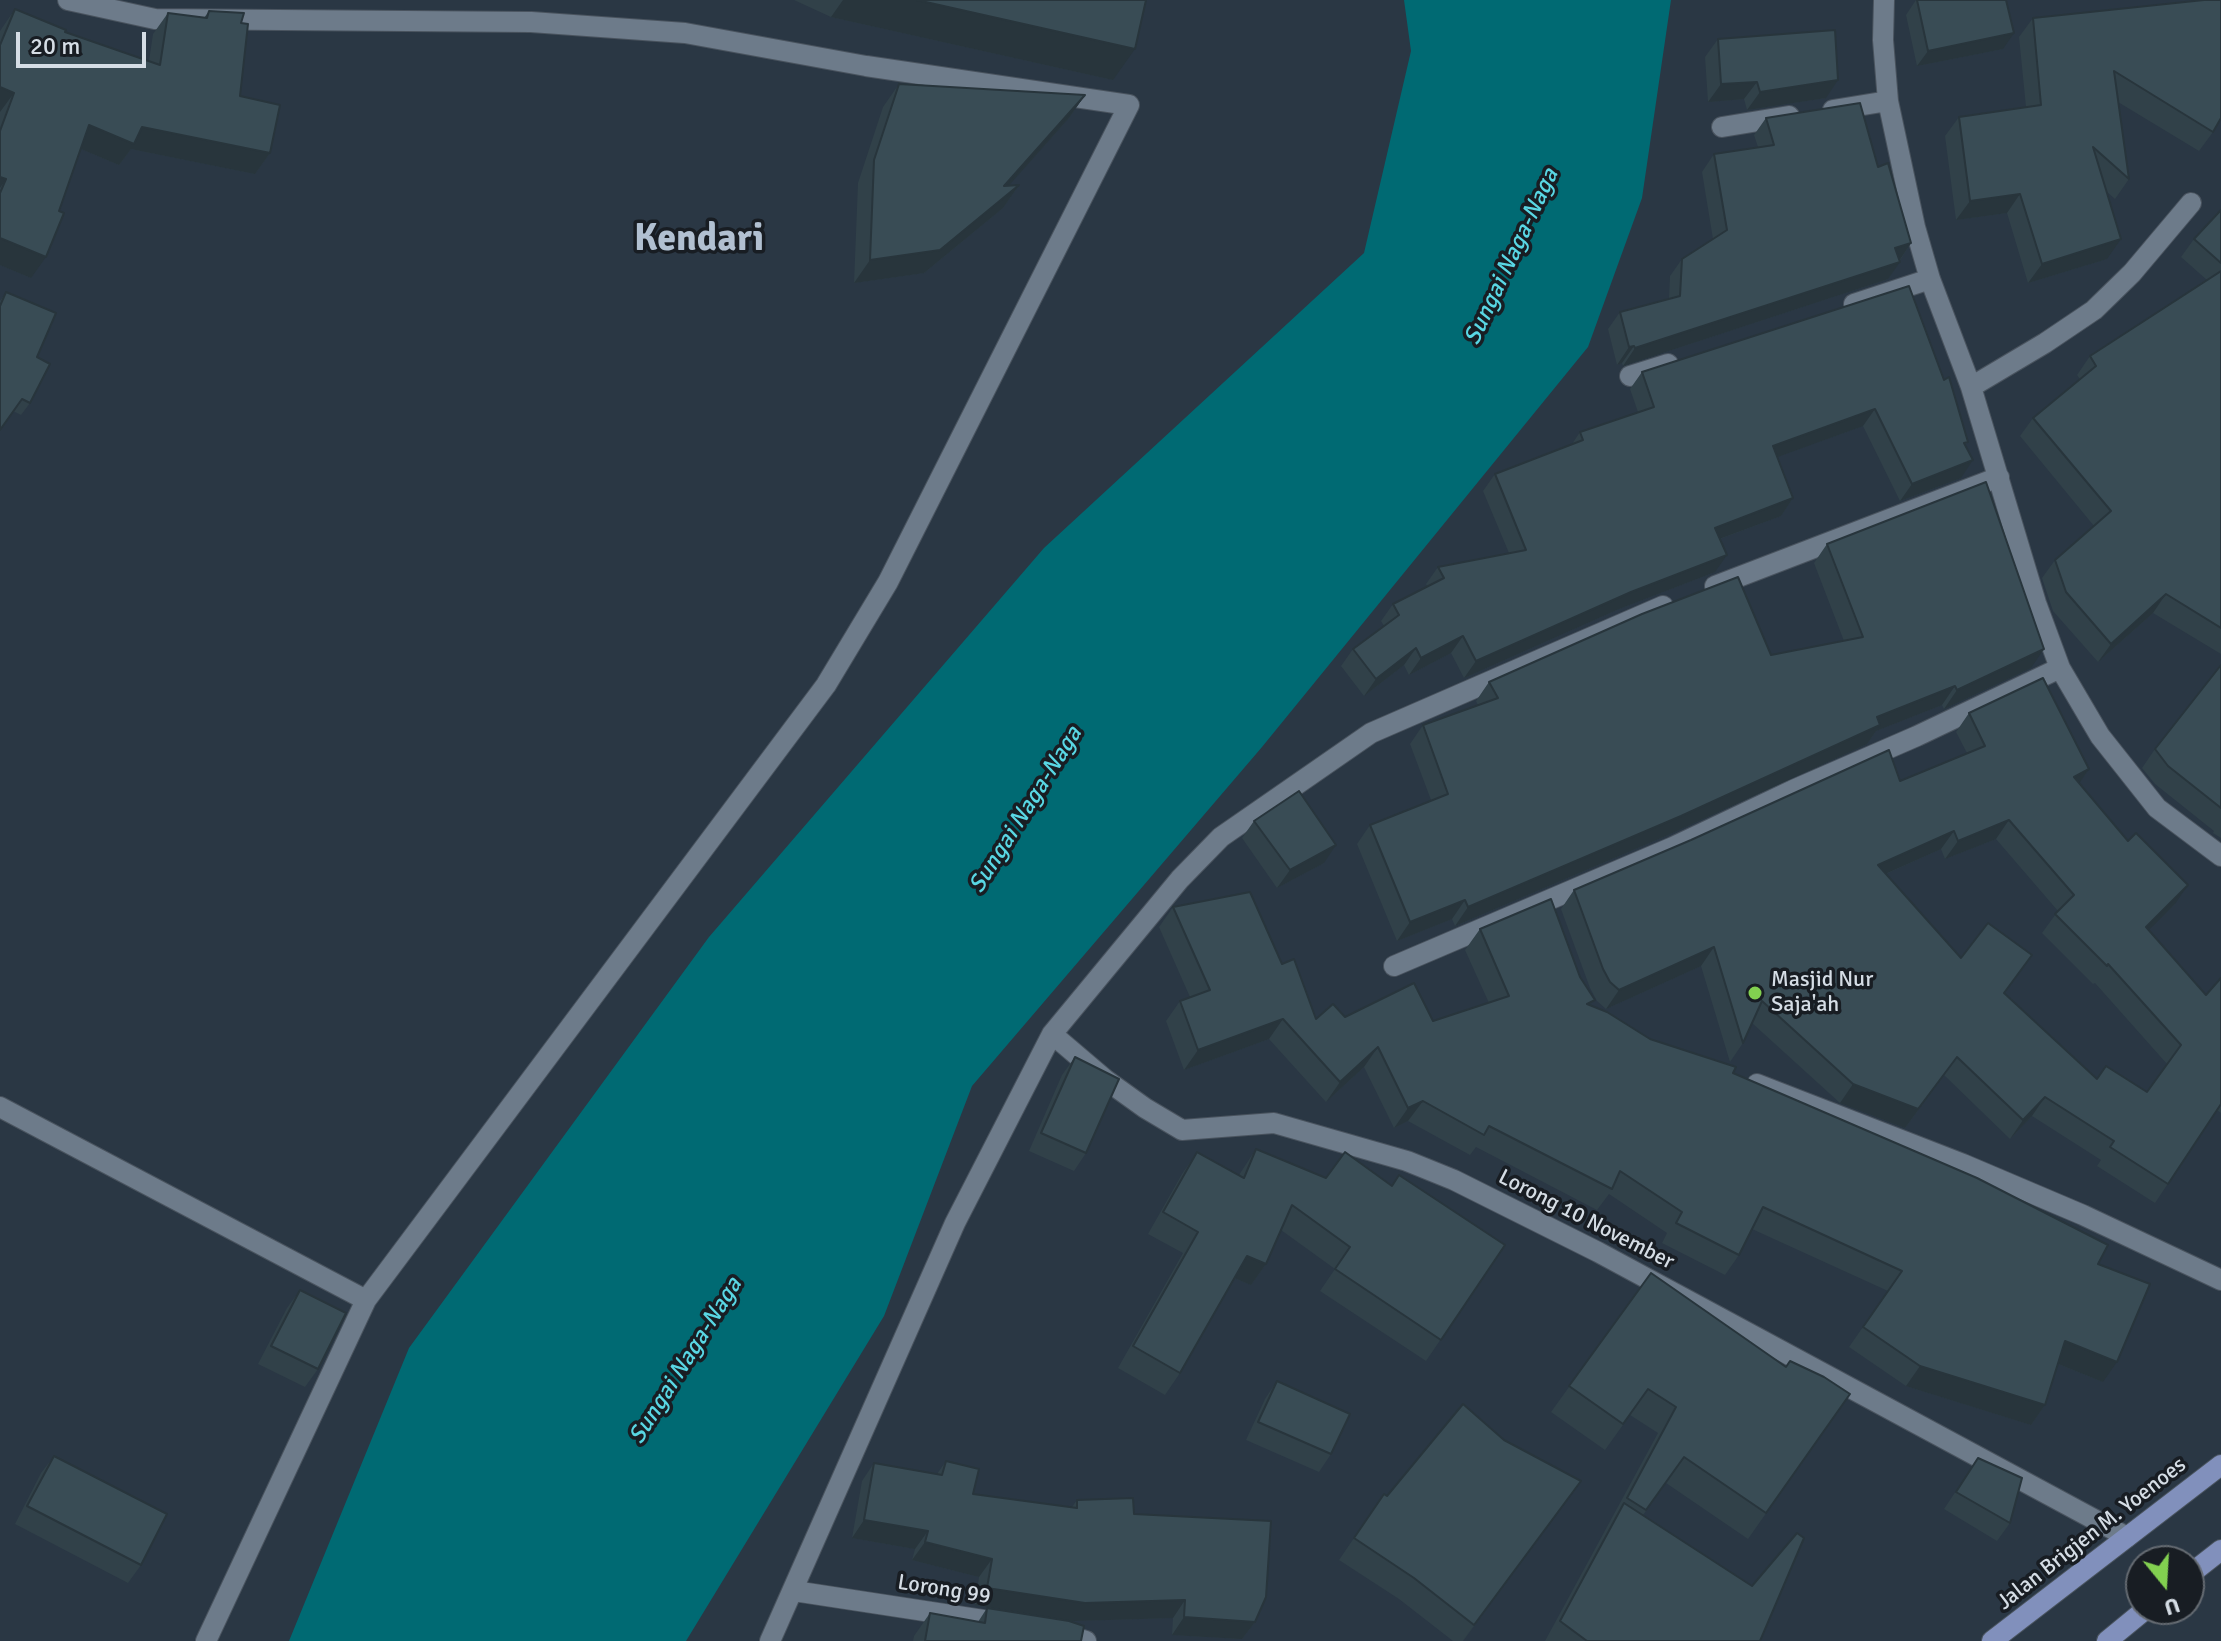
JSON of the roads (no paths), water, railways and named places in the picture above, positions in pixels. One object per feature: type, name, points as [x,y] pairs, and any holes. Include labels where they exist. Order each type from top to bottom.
[{"type":"main road","name":"Jalan Brigjen M. Yoenoes","points":[[1992,1641],[2221,1465]]},
{"type":"main road","points":[[2205,1562],[2221,1550]]},
{"type":"main road","points":[[2107,1641],[2126,1625]]},
{"type":"street","points":[[68,0],[155,19],[531,22],[685,33],[866,66],[1129,105],[888,582],[826,685],[366,1300],[206,1641]]},
{"type":"street","points":[[1884,0],[1883,40],[1888,101],[1915,227],[1930,279],[1971,387],[2027,576],[2060,668],[2100,736],[2157,808],[2221,856]]},
{"type":"street","points":[[1722,127],[1888,101]]},
{"type":"street","points":[[1971,387],[2094,310],[2132,273],[2191,203]]},
{"type":"street","points":[[1828,312],[1930,279]]},
{"type":"street","points":[[1630,376],[1687,358]]},
{"type":"street","points":[[770,1641],[955,1223],[1052,1034],[1180,879],[1221,837],[1371,733],[1624,621],[1999,477]]},
{"type":"street","points":[[1394,966],[1917,736],[2060,668]]},
{"type":"street","points":[[1544,902],[1553,927]]},
{"type":"street","name":"Lorong 10 November","points":[[1052,1034],[1132,1099],[1182,1130],[1274,1123],[1407,1161],[1454,1180],[1598,1252],[2127,1537]]},
{"type":"street","points":[[1739,1079],[1963,1164],[2083,1215],[2221,1280]]},
{"type":"street","points":[[0,1107],[366,1300]]},
{"type":"street","name":"Lorong 99","points":[[794,1591],[1033,1628],[1086,1641]]},
{"type":"water","name":"Sungai Naga-Naga","points":[[1404,0],[1671,0],[1642,198],[1588,347],[1262,747],[972,1086],[884,1316],[686,1641],[289,1641],[409,1348],[709,937],[1044,548],[1364,253],[1411,51]]},
{"type":"place","name":"Masjid Nur Saja'ah","points":[[1755,993]]},
{"type":"district","name":"Kendari","points":[[699,240]]}]
